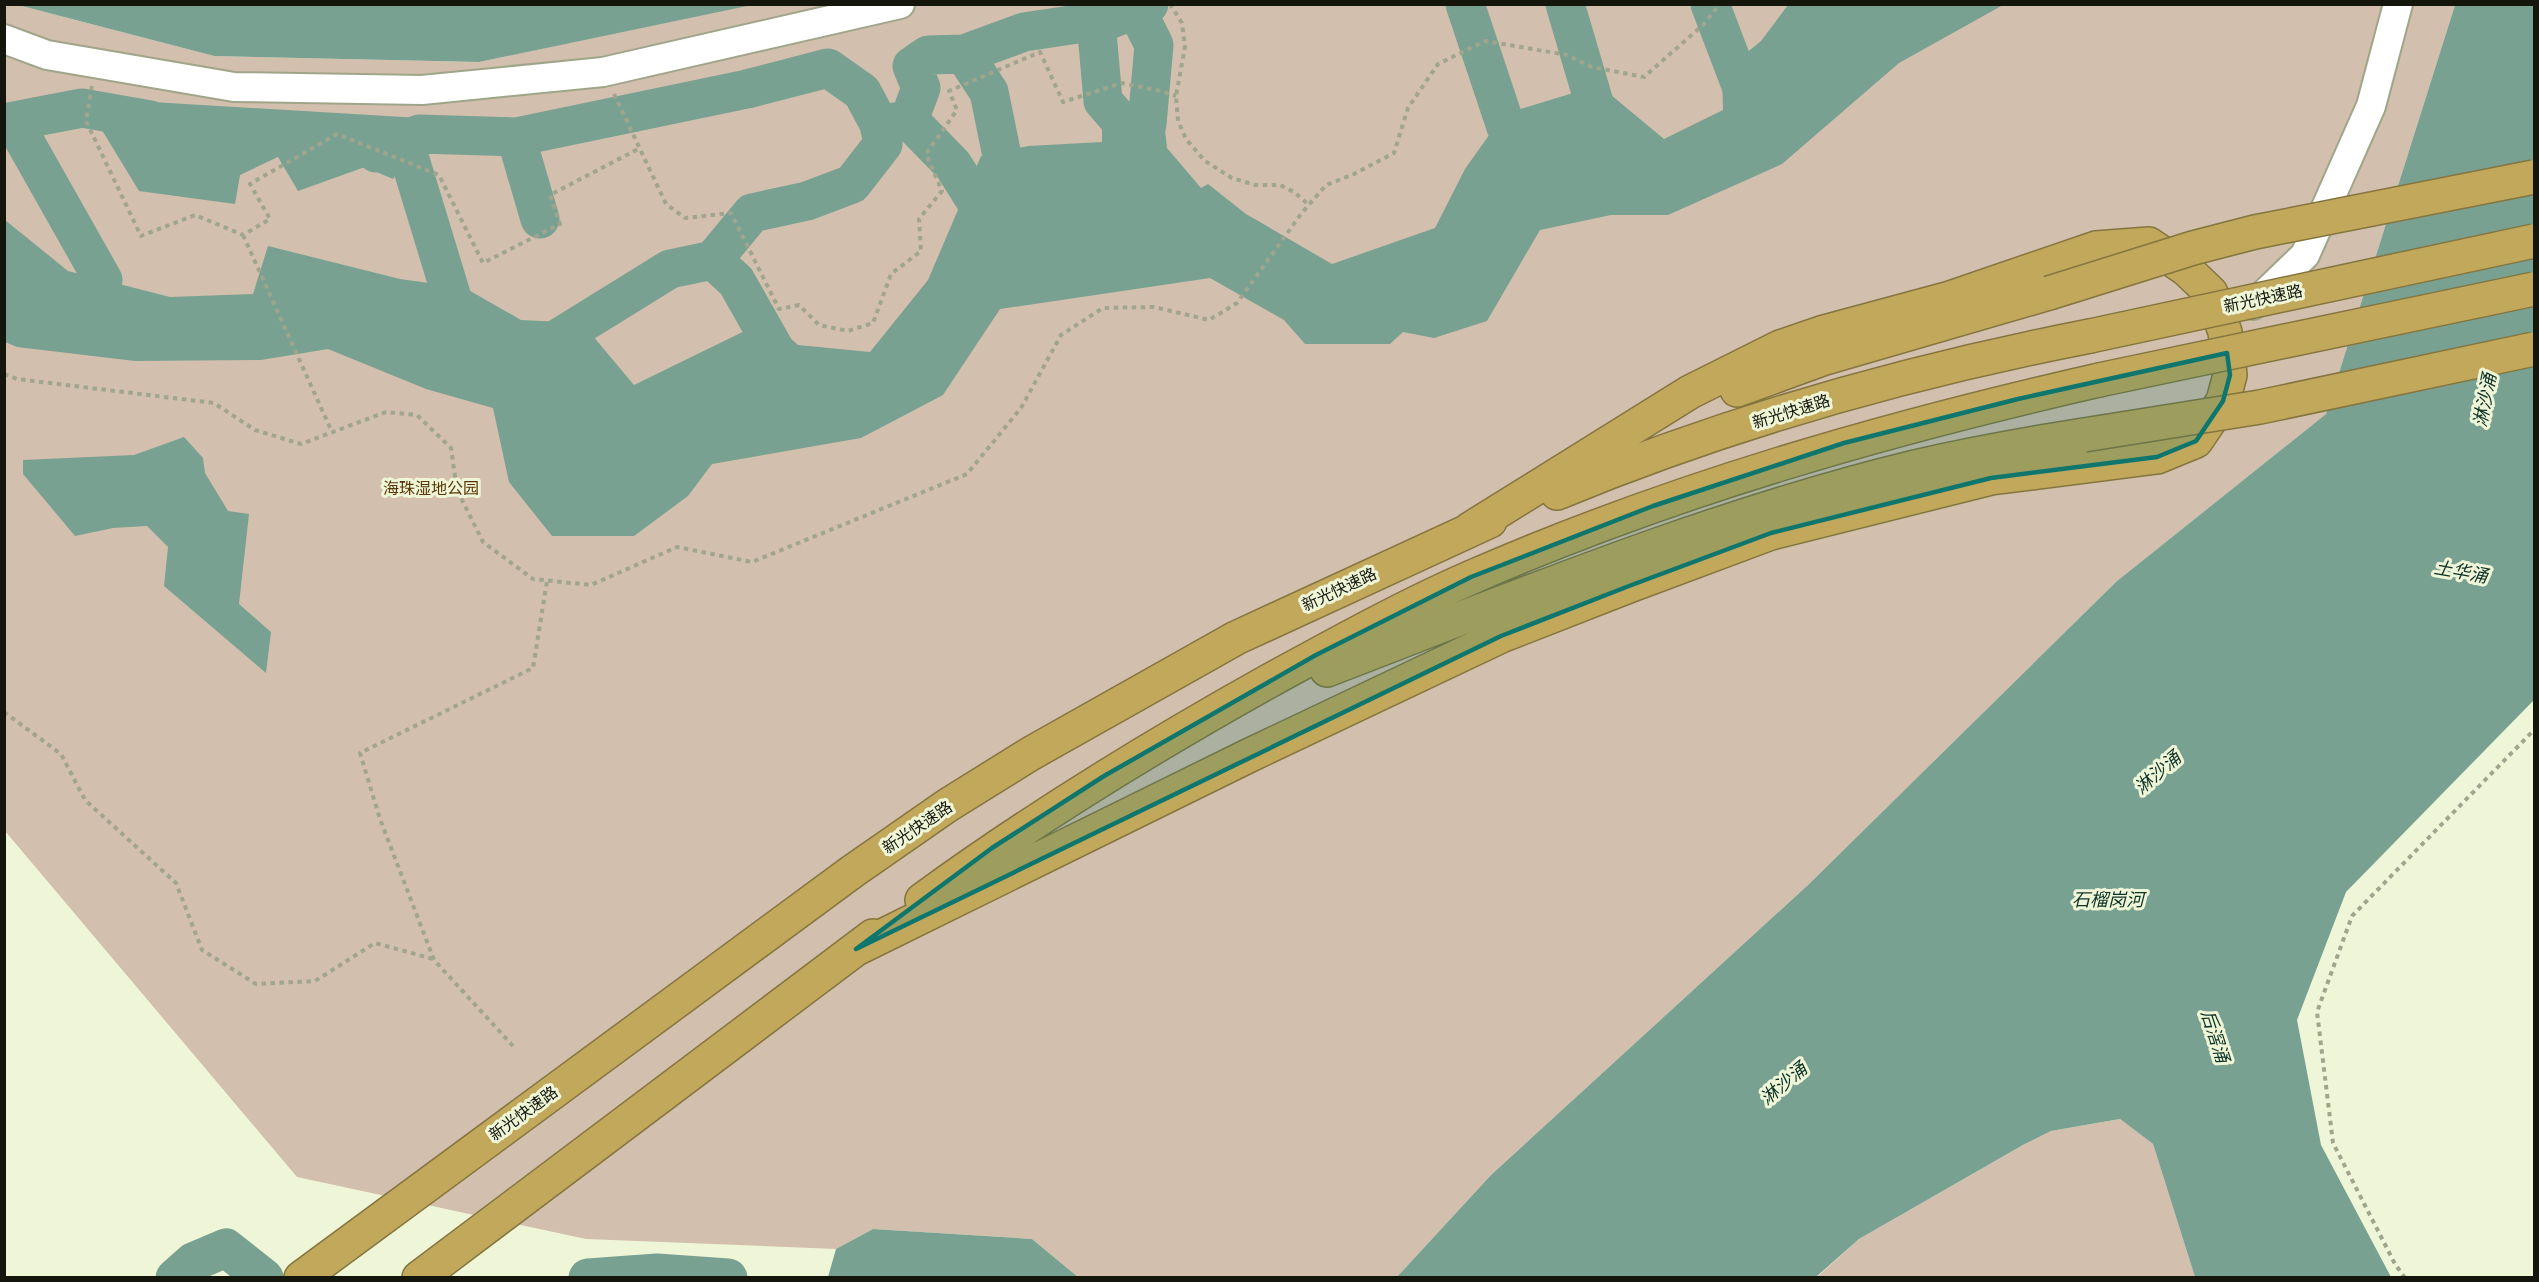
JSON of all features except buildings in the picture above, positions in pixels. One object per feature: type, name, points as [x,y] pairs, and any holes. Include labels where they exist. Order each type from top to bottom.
[{"type":"highway","points":[[1470,529],[1662,426],[1764,378],[1822,358],[2049,293],[2193,248],[2255,232],[2535,177]]},
{"type":"highway","name":"新光快速路","points":[[312,1268],[844,877],[948,805],[1030,754],[1236,638],[1470,529],[1659,453],[1883,384],[1975,360],[2535,241]]},
{"type":"highway","points":[[855,949],[1248,756],[1501,636],[1640,582],[1771,533],[1991,478],[2157,457],[2196,441],[2223,401],[2230,375],[2225,332],[2211,293],[2187,270],[2149,244],[2096,248],[1947,299],[1821,333],[1780,347],[1690,392],[1470,529]]},
{"type":"highway","points":[[418,1278],[992,848],[1104,776],[1205,717],[1316,655],[1471,578],[1653,506],[1844,443],[2099,380],[2535,289]]},
{"type":"highway","points":[[1205,717],[1592,569],[1745,516],[1915,467],[2020,445],[2260,407],[2535,349]]},
{"type":"lane","points":[[4,39],[47,56],[234,87],[422,90],[603,72],[900,4]]},
{"type":"lane","points":[[2225,332],[2305,255],[2371,106],[2398,4]]},
{"type":"path","points":[[1170,4],[1182,23],[1185,47],[1176,96],[1178,121],[1186,139],[1205,161],[1232,178],[1255,185],[1280,185],[1294,192],[1309,205]]},
{"type":"path","points":[[4,374],[17,379],[214,403],[255,430],[301,444],[386,412],[417,415],[451,448],[457,490],[483,542],[532,579],[591,585],[677,547],[752,562],[968,474],[1021,408],[1061,335],[1103,308],[1154,307],[1209,320],[1237,303],[1301,214],[1326,185],[1354,174],[1394,153],[1408,108],[1438,64],[1485,41],[1567,55],[1592,67],[1644,77],[1704,24],[1719,5]]},
{"type":"path","points":[[621,109],[666,204],[684,218],[731,213],[779,309],[799,305],[819,325],[848,331],[873,323],[891,274],[921,251],[919,219],[942,191],[926,154],[957,110],[949,91],[1040,52],[1063,102],[1122,83],[1176,96]]},
{"type":"path","points":[[97,64],[86,121],[141,236],[195,215],[243,235],[332,432]]},
{"type":"path","points":[[243,235],[270,219],[250,184],[337,134],[439,176],[483,263],[560,224],[550,195],[640,148]]},
{"type":"path","points":[[513,1046],[434,960],[380,819],[360,753],[533,668],[547,581]]},
{"type":"path","points":[[4,712],[61,754],[85,800],[176,883],[202,950],[256,984],[315,981],[375,943],[434,960]]},
{"type":"path","points":[[2405,1278],[2395,1264],[2333,1143],[2317,1012],[2352,916],[2535,730]]},
{"type":"highlighted area","points":[[2227,353],[2230,375],[2223,401],[2196,441],[2157,457],[1991,478],[1771,533],[1629,586],[1501,636],[856,949],[992,848],[1104,776],[1316,655],[1471,577],[1653,506],[1844,443],[2018,399]]},
{"type":"green space","name":"海珠湿地公园","points":[[753,4],[2455,5],[2326,414],[2117,581],[1808,885],[1491,1175],[1396,1278],[1078,1277],[1032,1239],[873,1229],[836,1249],[586,1239],[297,1177],[5,831],[4,5],[18,5],[214,56],[479,62]]},
{"type":"green space","points":[[2120,1119],[2153,1144],[2195,1277],[1816,1278],[1859,1239],[2023,1145],[2051,1131]]},
{"type":"water","points":[[18,5],[752,5],[479,62],[214,56]]},
{"type":"water","points":[[1788,5],[2003,5],[1899,63],[1782,164],[1668,215],[1611,215],[1540,230],[1487,321],[1434,338],[1403,332],[1390,344],[1305,344],[1284,320],[1210,278],[1000,309],[943,395],[861,438],[712,464],[688,496],[634,536],[552,536],[509,482],[493,408],[426,389],[328,349],[261,360],[135,361],[17,347],[5,342],[5,220],[68,271],[170,297],[253,294],[268,246],[400,279],[465,288],[521,320],[582,323],[634,385],[769,319],[798,345],[870,352],[928,280],[981,156],[1028,146],[1102,142],[1102,113],[1161,93],[1167,148],[1201,188],[1208,184],[1246,214],[1332,264],[1435,228],[1465,169],[1504,114],[1599,85],[1664,139],[1723,110],[1722,73],[1761,41]]},
{"type":"water","name":"石榴岗河","points":[[2455,5],[2534,5],[2534,700],[2346,892],[2297,1020],[2321,1145],[2391,1277],[2195,1277],[2153,1144],[2120,1119],[2051,1131],[2023,1145],[1859,1239],[1816,1277],[1396,1278],[1491,1175],[1808,885],[2117,581],[2326,414]]},
{"type":"water","points":[[102,99],[436,119],[393,179],[365,167],[298,191],[278,157],[240,175],[235,204],[139,191],[97,122]]},
{"type":"water","points":[[184,437],[203,458],[205,473],[228,511],[249,514],[239,604],[271,632],[266,673],[164,586],[168,547],[147,526],[113,528],[75,536],[23,474],[23,460],[134,455]]},
{"type":"water","points":[[873,1229],[1032,1239],[1078,1277],[828,1277],[836,1249]]},
{"type":"waterway","points":[[376,153],[419,134],[516,137],[747,89],[828,68],[862,92],[879,124],[909,120],[921,88],[912,66],[928,55],[964,54],[1024,32],[1111,19],[1149,4]]},
{"type":"waterway","points":[[1465,4],[1506,127]]},
{"type":"waterway","points":[[1565,4],[1595,106]]},
{"type":"waterway","points":[[1710,4],[1745,96]]},
{"type":"waterway","points":[[1136,9],[1154,45],[1147,124]]},
{"type":"waterway","points":[[1096,21],[1103,101],[1142,146]]},
{"type":"waterway","points":[[964,54],[989,92],[1008,185]]},
{"type":"waterway","points":[[4,123],[82,108],[150,120]]},
{"type":"waterway","points":[[909,120],[953,165],[984,214]]},
{"type":"waterway","points":[[16,121],[20,133],[103,280]]},
{"type":"waterway","points":[[552,342],[670,269],[713,260],[752,213],[807,201],[852,184],[883,144],[879,124]]},
{"type":"waterway","points":[[516,137],[540,219]]},
{"type":"waterway","points":[[404,140],[456,311]]},
{"type":"waterway","points":[[713,260],[736,281],[774,348]]},
{"type":"waterway","points":[[175,1278],[193,1262],[226,1248],[264,1278]]},
{"type":"waterway","points":[[588,1278],[657,1273],[728,1278]]},
{"type":"water label","name":"淋沙涌","points":[[2484,400]]},
{"type":"water label","name":"土华涌","points":[[2461,571]]},
{"type":"water label","name":"淋沙涌","points":[[2157,772]]},
{"type":"water label","name":"后滘涌","points":[[2216,1036]]},
{"type":"water label","name":"淋沙涌","points":[[1783,1083]]}]
